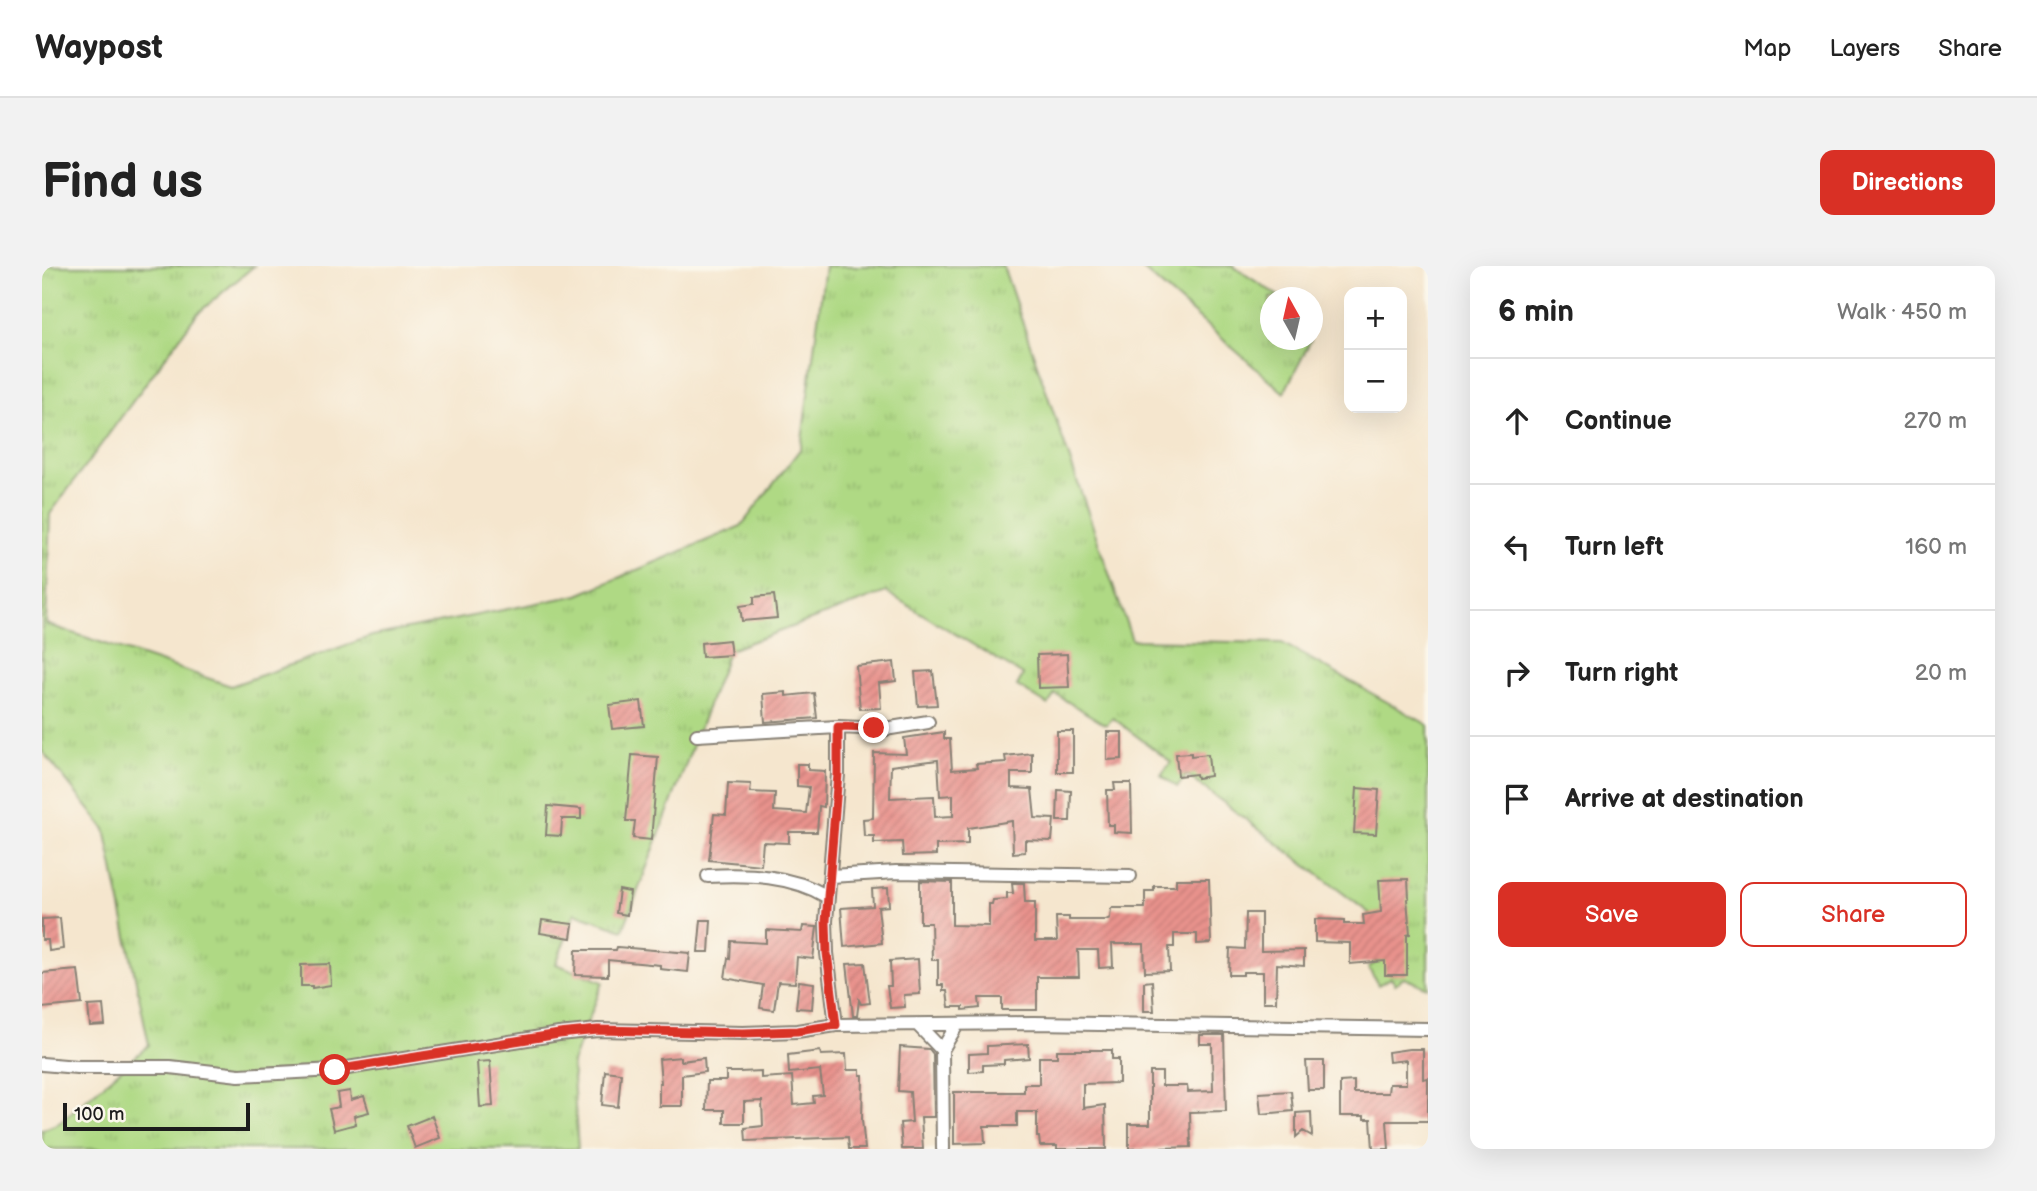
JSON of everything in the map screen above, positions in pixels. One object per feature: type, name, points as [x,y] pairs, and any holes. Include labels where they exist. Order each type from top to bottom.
[{"type":"street","points":[[697,735],[838,727],[885,729],[928,722]]},
{"type":"street","points":[[836,1025],[827,953],[826,896],[831,876],[838,774],[838,727]]},
{"type":"street","points":[[831,876],[895,872],[1130,876]]},
{"type":"street","points":[[708,876],[751,874],[808,885],[826,896]]},
{"type":"street","points":[[42,1064],[77,1067],[170,1067],[239,1075],[335,1070],[598,1030],[743,1033],[797,1031],[836,1025],[1034,1023],[1428,1029]]},
{"type":"street","points":[[943,1149],[942,1049],[957,1025]]},
{"type":"street","points":[[918,1026],[942,1049]]},
{"type":"green space","points":[[42,266],[254,266],[197,314],[50,514],[46,624],[231,686],[372,636],[578,595],[741,526],[801,448],[825,266],[1003,266],[1132,640],[1282,643],[1428,725],[1428,988],[1404,978],[1395,984],[1391,978],[1378,985],[1368,967],[1381,960],[1373,916],[1187,775],[1177,787],[1161,775],[1171,762],[1113,718],[1106,725],[1055,694],[1048,705],[1017,686],[1023,675],[886,592],[729,650],[623,930],[575,913],[556,964],[603,982],[572,1063],[578,1149],[42,1149],[42,1130],[59,1123],[149,1045],[105,829],[42,751]]},
{"type":"green space","points":[[1139,266],[1232,266],[1265,287],[1260,287],[1260,350],[1306,350],[1284,393]]},
{"type":"building","points":[[774,595],[777,618],[742,621],[740,606],[754,604],[754,597]]},
{"type":"building","points":[[729,640],[731,655],[702,657],[701,643]]},
{"type":"building","points":[[1067,654],[1069,687],[1038,688],[1037,655]]},
{"type":"building","points":[[894,662],[896,681],[879,683],[881,708],[860,709],[856,666]]},
{"type":"building","points":[[933,671],[937,705],[918,706],[915,672]]},
{"type":"building","points":[[786,692],[786,696],[814,693],[817,718],[765,722],[763,694]]},
{"type":"building","points":[[641,701],[644,726],[612,729],[609,705]]},
{"type":"building","points":[[1057,731],[1073,731],[1073,772],[1057,772]]},
{"type":"building","points":[[944,732],[944,739],[950,739],[952,770],[977,768],[976,764],[1006,762],[1005,756],[1032,753],[1032,773],[1011,773],[1011,788],[1032,789],[1035,818],[1054,819],[1052,841],[1025,840],[1025,852],[1013,853],[1012,821],[968,828],[968,844],[936,845],[936,855],[903,856],[902,842],[874,843],[874,836],[864,836],[863,819],[873,818],[874,753],[906,754],[904,738]],"holes":[[[938,760],[940,796],[953,795],[953,816],[935,817],[934,796],[890,798],[891,766]]]},
{"type":"building","points":[[1107,732],[1122,732],[1122,759],[1107,760]]},
{"type":"building","points":[[1191,753],[1191,756],[1208,754],[1210,776],[1178,776],[1176,754]]},
{"type":"building","points":[[632,755],[658,757],[651,840],[633,838],[635,821],[626,821]]},
{"type":"building","points":[[797,764],[808,764],[808,770],[825,771],[824,807],[819,806],[817,832],[789,832],[789,843],[763,842],[761,865],[709,860],[714,814],[726,815],[728,783],[751,784],[750,792],[775,793],[774,811],[806,813],[809,787],[797,786]]},
{"type":"building","points":[[1114,783],[1131,783],[1132,833],[1114,832],[1114,825],[1108,825],[1107,790],[1115,790]]},
{"type":"building","points":[[1357,788],[1379,790],[1376,834],[1354,833]]},
{"type":"building","points":[[1058,790],[1071,791],[1070,821],[1057,821]]},
{"type":"building","points":[[548,806],[581,809],[581,819],[562,819],[561,836],[546,835]]},
{"type":"building","points":[[1176,879],[1209,879],[1211,943],[1197,944],[1197,934],[1174,934],[1174,947],[1169,947],[1170,971],[1145,972],[1144,944],[1112,944],[1113,967],[1099,968],[1098,950],[1078,950],[1079,977],[1037,977],[1037,1010],[1002,1010],[1002,998],[979,998],[980,1008],[963,1010],[963,1007],[949,1007],[947,991],[943,991],[943,985],[938,985],[938,960],[932,960],[931,923],[920,923],[920,881],[952,882],[952,925],[989,926],[989,904],[992,904],[993,900],[1007,899],[1007,893],[1013,893],[1012,883],[1024,883],[1025,902],[1035,902],[1035,941],[1057,941],[1056,917],[1069,917],[1069,920],[1106,920],[1110,918],[1111,908],[1145,908],[1145,891],[1154,891],[1154,886],[1176,886]]},
{"type":"building","points":[[1408,879],[1410,934],[1407,935],[1407,975],[1385,975],[1385,961],[1350,964],[1350,943],[1315,942],[1315,919],[1364,924],[1363,915],[1381,912],[1379,880]]},
{"type":"building","points":[[888,888],[889,906],[878,907],[882,943],[844,947],[841,908],[873,906],[872,889]]},
{"type":"building","points":[[619,890],[630,892],[627,915],[616,913]]},
{"type":"building","points":[[1246,913],[1261,913],[1261,951],[1304,950],[1304,966],[1277,964],[1276,1002],[1263,1002],[1263,972],[1229,975],[1230,948],[1245,949]]},
{"type":"building","points":[[60,918],[63,949],[49,951],[48,940],[42,940],[42,919]]},
{"type":"building","points":[[542,920],[573,924],[571,938],[540,933]]},
{"type":"building","points":[[701,920],[711,920],[709,952],[698,952]]},
{"type":"building","points":[[803,926],[817,927],[813,959],[797,957],[795,983],[778,982],[774,1010],[760,1008],[763,985],[725,978],[731,941],[766,943],[766,930],[802,932]]},
{"type":"building","points":[[617,947],[690,953],[688,972],[660,969],[660,965],[608,960],[608,976],[575,975],[576,950],[616,950]]},
{"type":"building","points":[[918,959],[920,994],[904,995],[905,1007],[890,1008],[887,986],[891,986],[890,961]]},
{"type":"building","points":[[865,963],[870,1003],[861,1004],[859,1000],[857,1016],[853,1016],[847,964]]},
{"type":"building","points":[[330,964],[331,985],[312,988],[301,986],[301,965]]},
{"type":"building","points":[[78,970],[82,1004],[42,1008],[42,973]]},
{"type":"building","points":[[799,981],[814,983],[812,1009],[796,1008]]},
{"type":"building","points":[[1152,981],[1154,1011],[1144,1011],[1144,982]]},
{"type":"building","points":[[103,1005],[105,1025],[90,1026],[88,1006]]},
{"type":"building","points":[[1200,1035],[1224,1035],[1226,1111],[1190,1112],[1191,1147],[1129,1149],[1129,1124],[1150,1124],[1150,1072],[1162,1072],[1162,1086],[1187,1086],[1188,1092],[1213,1091],[1212,1044],[1200,1044]]},
{"type":"building","points":[[1028,1044],[1029,1058],[1004,1060],[1004,1064],[983,1065],[983,1071],[969,1072],[969,1054],[987,1053],[987,1046]]},
{"type":"building","points":[[900,1047],[929,1049],[933,1054],[934,1117],[921,1117],[923,1149],[902,1149],[900,1123],[912,1122],[910,1092],[898,1091]]},
{"type":"building","points":[[1423,1049],[1423,1079],[1428,1078],[1428,1121],[1387,1121],[1389,1149],[1373,1149],[1371,1119],[1364,1119],[1364,1116],[1340,1116],[1340,1082],[1354,1081],[1354,1093],[1388,1093],[1389,1084],[1406,1084],[1406,1060],[1389,1062],[1388,1052]]},
{"type":"building","points":[[1057,1050],[1112,1050],[1112,1059],[1119,1059],[1119,1083],[1083,1084],[1083,1108],[1105,1105],[1106,1149],[1057,1149],[1057,1146],[1040,1146],[1037,1137],[1037,1112],[1017,1112],[1017,1126],[984,1126],[985,1143],[954,1144],[954,1092],[1024,1092],[1024,1084],[1039,1084],[1039,1057],[1057,1057]]},
{"type":"building","points":[[820,1051],[821,1055],[846,1054],[847,1070],[860,1070],[860,1075],[863,1075],[862,1120],[865,1149],[849,1149],[848,1137],[746,1141],[745,1128],[763,1126],[762,1101],[744,1102],[744,1123],[724,1123],[724,1110],[706,1110],[707,1081],[726,1081],[726,1072],[761,1071],[761,1078],[792,1076],[794,1105],[814,1103],[813,1096],[823,1095],[820,1070],[789,1073],[788,1055]]},
{"type":"building","points":[[681,1057],[681,1061],[704,1058],[705,1072],[682,1075],[682,1106],[659,1106],[659,1059]]},
{"type":"building","points":[[490,1061],[493,1106],[480,1107],[477,1062]]},
{"type":"building","points":[[1306,1061],[1324,1061],[1324,1090],[1308,1090]]},
{"type":"building","points":[[605,1071],[621,1073],[618,1107],[602,1105]]},
{"type":"building","points":[[350,1091],[351,1100],[364,1096],[369,1112],[354,1116],[356,1124],[334,1130],[329,1109],[339,1107],[337,1093]]},
{"type":"building","points":[[1291,1091],[1293,1111],[1261,1114],[1259,1093]]},
{"type":"building","points":[[1311,1112],[1312,1136],[1303,1131],[1296,1137],[1296,1113]]},
{"type":"building","points":[[432,1116],[440,1138],[415,1148],[407,1126]]},
{"type":"route","points":[[335,1070],[598,1030],[743,1033],[797,1031],[836,1025],[827,953],[826,896],[831,876],[838,774],[838,727],[874,728]]}]
